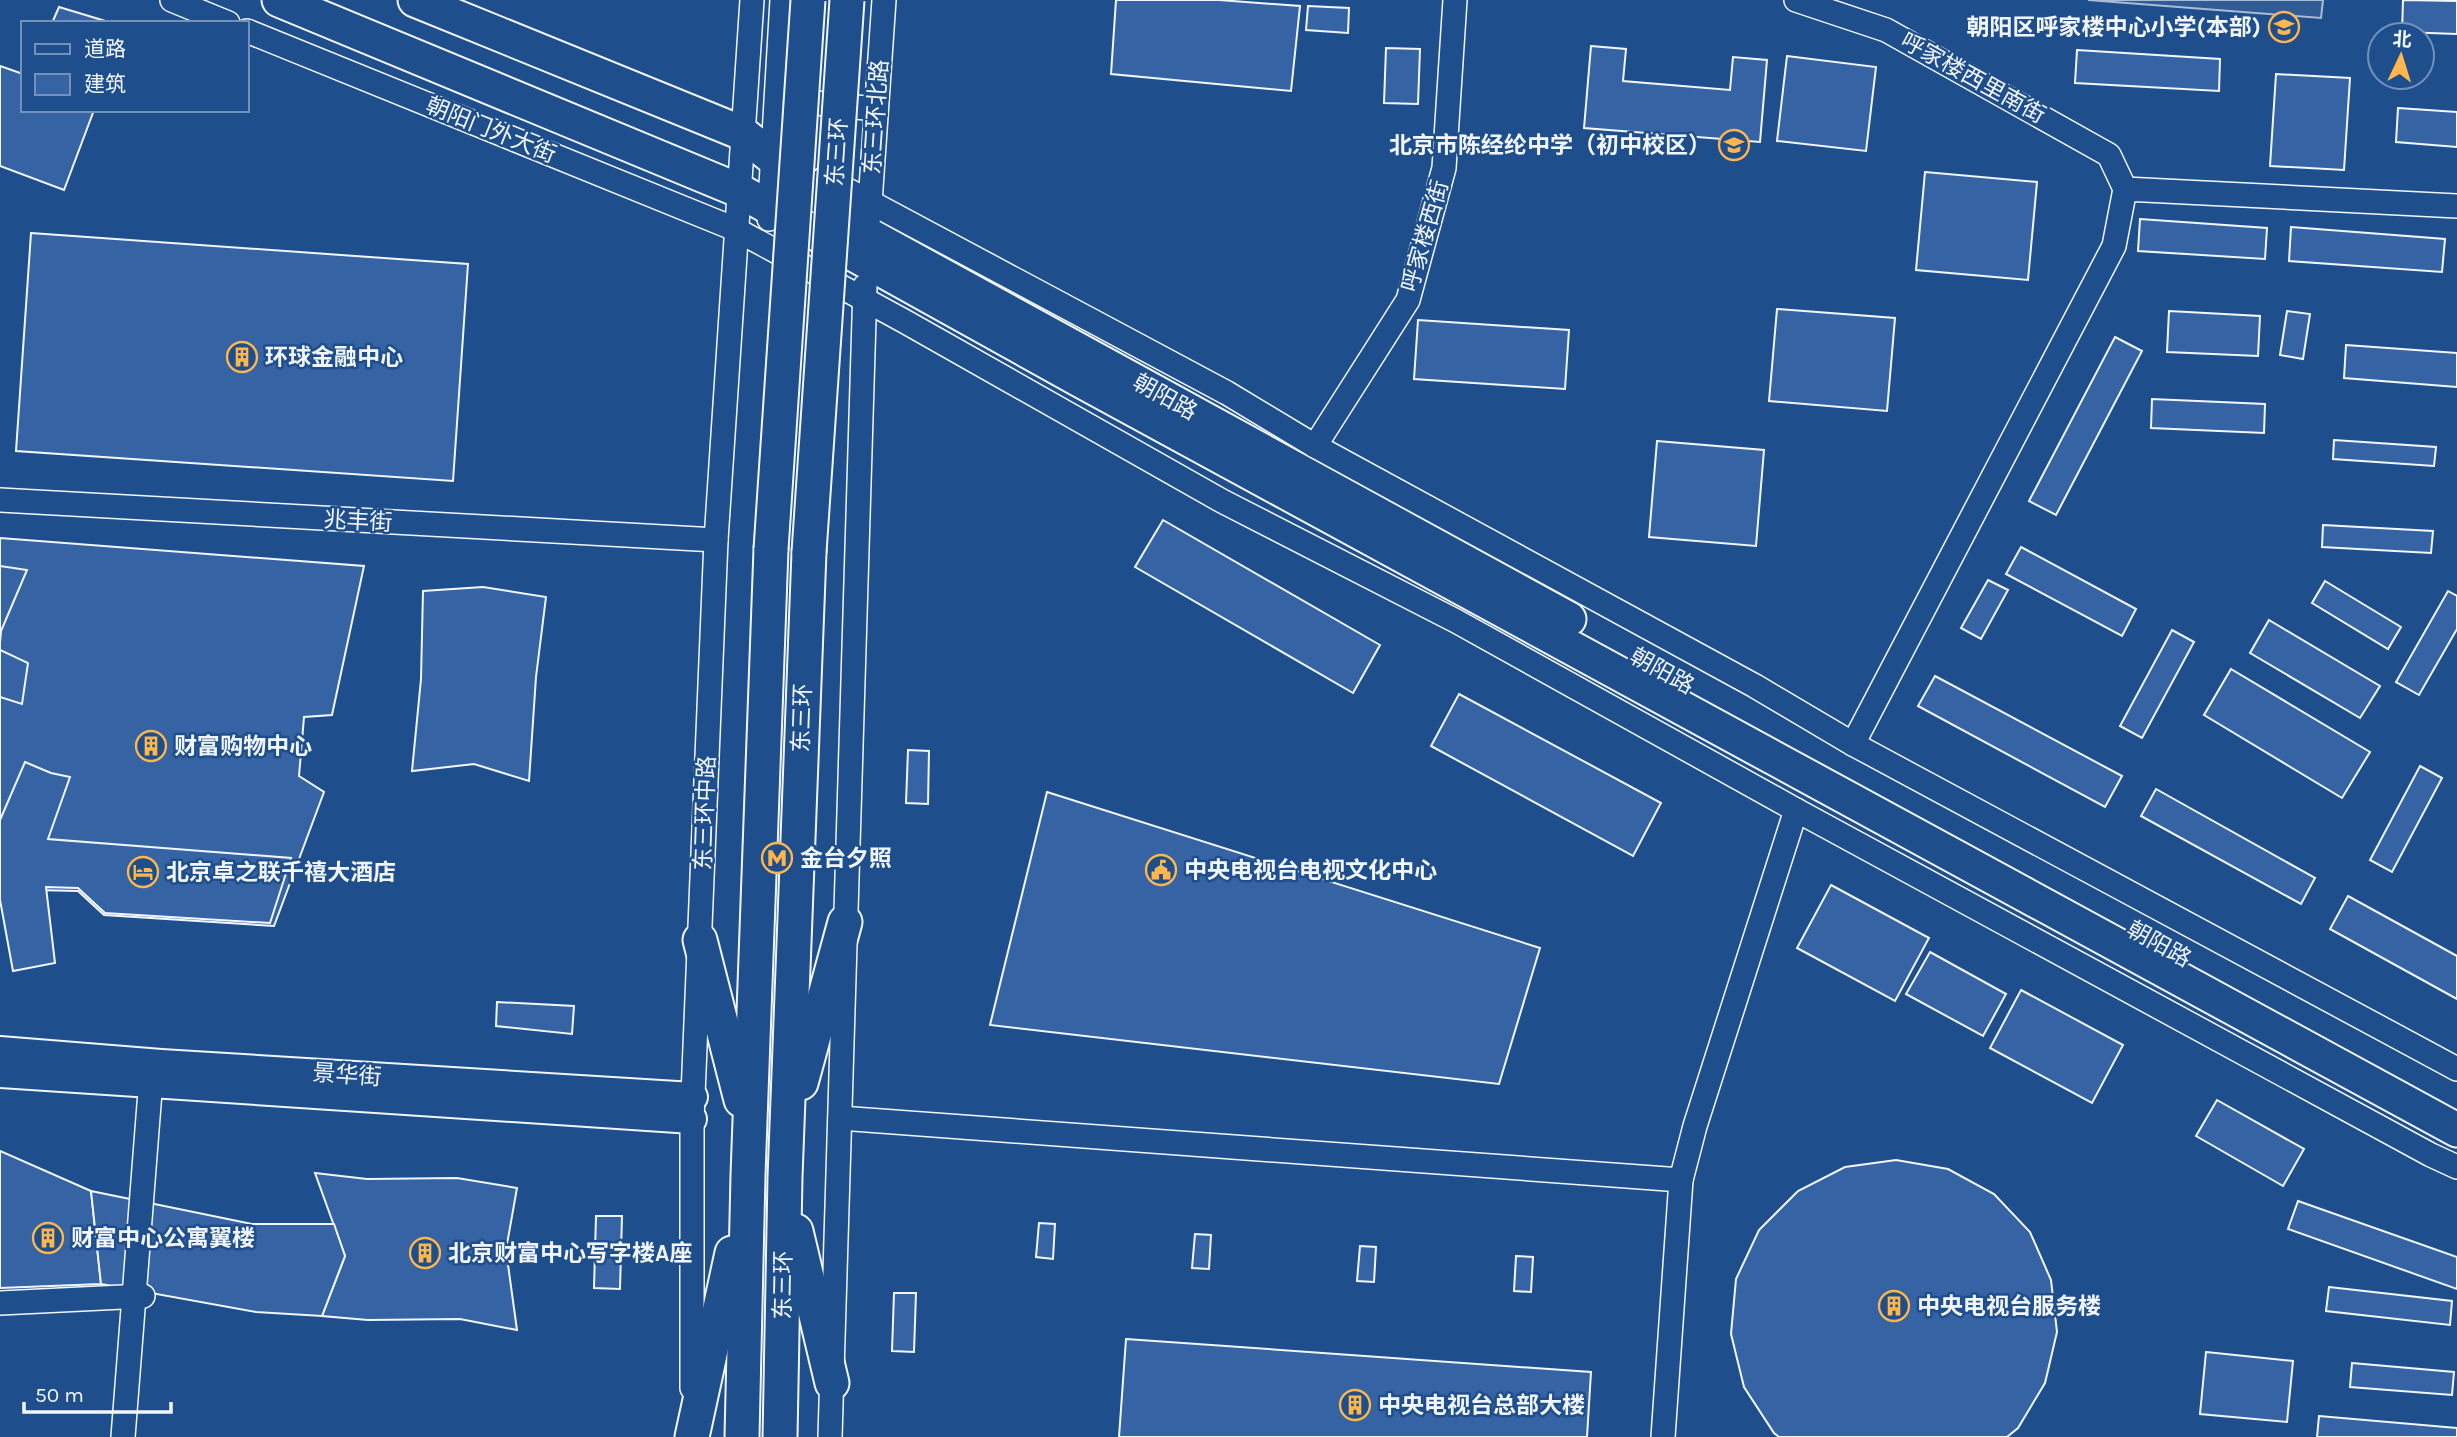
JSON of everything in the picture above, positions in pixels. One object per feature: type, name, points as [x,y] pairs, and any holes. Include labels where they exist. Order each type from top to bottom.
[{"type":"highway","name":"朝阳门外大街","points":[[279,0],[738,190],[769,207],[868,232]]},
{"type":"highway","points":[[415,0],[742,133],[773,154],[868,232]]},
{"type":"highway","name":"东三环","points":[[743,1437],[748,1175],[771,550],[808,0]]},
{"type":"highway","name":"东三环","points":[[780,1437],[786,1140],[809,551],[847,0]]},
{"type":"highway","name":"朝阳路","points":[[868,232],[2457,1108]]},
{"type":"highway","name":"朝阳路","points":[[868,232],[1078,379],[2457,1130]]},
{"type":"highway","points":[[786,1140],[845,922]]},
{"type":"highway","points":[[700,940],[750,1136]]},
{"type":"highway","points":[[692,1437],[748,1175]]},
{"type":"highway","points":[[785,1177],[832,1383]]},
{"type":"main road","name":"景华街","points":[[0,1051],[156,1074]]},
{"type":"main road","name":"景华街","points":[[0,1073],[156,1074],[693,1108]]},
{"type":"street","points":[[172,0],[223,21]]},
{"type":"street","points":[[742,133],[752,0]]},
{"type":"street","points":[[767,247],[782,0]]},
{"type":"street","name":"东三环北路","points":[[865,300],[884,0]]},
{"type":"street","name":"呼家楼西街","points":[[1315,446],[1408,300],[1444,168],[1455,0]]},
{"type":"street","name":"呼家楼西里南街","points":[[1796,0],[1886,30],[2109,155],[2125,189]]},
{"type":"street","name":"朝阳门外大街","points":[[248,30],[735,229],[865,300]]},
{"type":"street","points":[[745,95],[876,109]]},
{"type":"street","name":"东三环中路","points":[[692,1437],[693,1108],[716,540],[742,133]]},
{"type":"street","points":[[1853,744],[2114,246],[2125,189],[2457,206]]},
{"type":"street","name":"朝阳路","points":[[868,232],[1227,393],[1315,446],[1755,685],[1853,744],[2457,1069]]},
{"type":"street","points":[[830,1437],[865,300],[1222,501],[1455,621],[1796,810],[2457,1167]]},
{"type":"street","name":"兆丰街","points":[[0,500],[716,540]]},
{"type":"street","points":[[1663,1437],[1681,1180],[1695,1126],[1796,810]]},
{"type":"street","points":[[123,1437],[138,1299],[156,1074]]},
{"type":"street","points":[[840,1118],[1681,1180]]},
{"type":"street","points":[[0,1303],[138,1299]]},
{"type":"street","points":[[0,1310],[138,1299]]},
{"type":"street","points":[[131,1437],[138,1299]]},
{"type":"shaded area","points":[[2088,0],[2323,0],[2321,18]]},
{"type":"building","points":[[1116,0],[1219,0],[1300,6],[1291,91],[1111,74]]},
{"type":"building","points":[[2403,0],[2457,1],[2457,34],[2436,33],[2436,21],[2402,21]]},
{"type":"building","points":[[1308,6],[1349,8],[1348,33],[1306,30]]},
{"type":"building","points":[[59,7],[105,21],[53,21]]},
{"type":"building","points":[[1591,46],[1626,49],[1623,81],[1730,90],[1733,57],[1767,60],[1760,142],[1584,128]]},
{"type":"building","points":[[1386,48],[1420,49],[1418,104],[1384,103]]},
{"type":"building","points":[[2077,50],[2220,59],[2219,91],[2075,83]]},
{"type":"building","points":[[1787,56],[1876,67],[1866,151],[1777,141]]},
{"type":"building","points":[[0,66],[21,73],[21,112],[93,112],[64,190],[0,166]]},
{"type":"building","points":[[2276,74],[2350,78],[2344,170],[2270,166]]},
{"type":"building","points":[[2398,108],[2457,112],[2457,147],[2396,142]]},
{"type":"building","points":[[1925,172],[2037,182],[2028,280],[1916,270]]},
{"type":"building","points":[[2140,219],[2267,228],[2265,259],[2138,251]]},
{"type":"building","points":[[2291,227],[2445,239],[2442,272],[2289,261]]},
{"type":"building","name":"环球金融中心","points":[[31,233],[468,264],[453,481],[16,451]]},
{"type":"building","points":[[1777,309],[1895,318],[1887,411],[1769,401]]},
{"type":"building","points":[[2169,311],[2260,316],[2258,356],[2167,352]]},
{"type":"building","points":[[2287,311],[2310,314],[2303,359],[2280,355]]},
{"type":"building","points":[[1418,320],[1569,330],[1565,389],[1414,379]]},
{"type":"building","points":[[2115,337],[2142,351],[2056,515],[2029,501]]},
{"type":"building","points":[[2346,345],[2457,353],[2457,387],[2344,378]]},
{"type":"building","points":[[2152,399],[2265,404],[2264,433],[2151,428]]},
{"type":"building","points":[[2334,440],[2436,447],[2434,466],[2333,459]]},
{"type":"building","points":[[1657,441],[1764,450],[1756,546],[1649,537]]},
{"type":"building","points":[[1163,520],[1380,645],[1353,693],[1135,567]]},
{"type":"building","points":[[2323,525],[2433,531],[2431,553],[2322,547]]},
{"type":"building","name":"财富购物中心","points":[[0,538],[364,566],[332,715],[304,717],[299,776],[324,792],[274,926],[104,915],[78,891],[34,890],[0,899]]},
{"type":"building","points":[[2021,547],[2136,609],[2122,636],[2006,574]]},
{"type":"building","points":[[0,566],[27,570],[1,631],[0,643]]},
{"type":"building","points":[[1988,580],[2008,590],[1981,639],[1961,628]]},
{"type":"building","points":[[2325,581],[2401,627],[2388,649],[2312,603]]},
{"type":"building","points":[[483,587],[546,597],[536,677],[529,781],[474,764],[412,771],[421,679],[423,591]]},
{"type":"building","points":[[2448,591],[2457,596],[2457,629],[2419,695],[2396,682]]},
{"type":"building","points":[[2269,620],[2380,686],[2360,718],[2250,653]]},
{"type":"building","points":[[2172,630],[2194,642],[2142,738],[2120,726]]},
{"type":"building","points":[[0,650],[28,663],[22,704],[0,697]]},
{"type":"building","points":[[2231,669],[2370,752],[2342,798],[2204,715]]},
{"type":"building","points":[[1935,676],[2122,776],[2105,807],[1918,706]]},
{"type":"building","points":[[1459,694],[1661,803],[1633,856],[1431,746]]},
{"type":"building","points":[[908,750],[929,751],[928,804],[906,803]]},
{"type":"building","name":"北京卓之联千禧大酒店","points":[[25,762],[51,773],[70,777],[48,839],[291,858],[270,923],[105,913],[78,888],[46,887],[55,963],[13,971],[0,900],[0,820]]},
{"type":"building","points":[[2420,766],[2442,778],[2392,872],[2370,860]]},
{"type":"building","points":[[2156,789],[2315,878],[2301,904],[2141,816]]},
{"type":"building","name":"中央电视台电视文化中心","points":[[1047,792],[1540,948],[1499,1084],[990,1025]]},
{"type":"building","points":[[1831,885],[1929,938],[1895,1001],[1797,948]]},
{"type":"building","points":[[2348,896],[2457,956],[2457,999],[2330,929]]},
{"type":"building","points":[[1930,952],[2006,994],[1983,1036],[1906,994]]},
{"type":"building","points":[[2021,990],[2123,1045],[2092,1103],[1990,1048]]},
{"type":"building","points":[[497,1002],[574,1006],[572,1034],[496,1026]]},
{"type":"building","points":[[2217,1100],[2304,1149],[2283,1186],[2196,1136]]},
{"type":"building","name":"财富中心公寓翼楼","points":[[0,1151],[91,1191],[101,1284],[0,1288]]},
{"type":"building","name":"中央电视台服务楼","points":[[1896,1160],[1948,1169],[1994,1194],[2030,1232],[2051,1280],[2057,1332],[2045,1383],[2018,1428],[2007,1437],[1779,1437],[1744,1387],[1731,1334],[1736,1279],[1759,1230],[1798,1191],[1845,1167]]},
{"type":"building","name":"北京财富中心写字楼A座","points":[[315,1173],[367,1179],[457,1178],[517,1188],[506,1250],[517,1330],[460,1319],[368,1320],[322,1316],[345,1256]]},
{"type":"building","points":[[91,1191],[252,1224],[334,1224],[345,1256],[322,1316],[256,1312],[101,1284]]},
{"type":"building","points":[[2298,1201],[2457,1257],[2457,1289],[2288,1229]]},
{"type":"building","points":[[596,1216],[622,1216],[620,1289],[594,1288]]},
{"type":"building","points":[[1039,1223],[1055,1224],[1053,1259],[1036,1257]]},
{"type":"building","points":[[1195,1234],[1211,1235],[1209,1269],[1192,1268]]},
{"type":"building","points":[[1360,1246],[1376,1247],[1374,1282],[1357,1281]]},
{"type":"building","points":[[1516,1256],[1533,1257],[1531,1292],[1514,1291]]},
{"type":"building","points":[[2329,1287],[2452,1301],[2450,1325],[2326,1311]]},
{"type":"building","points":[[894,1293],[916,1293],[914,1352],[892,1351]]},
{"type":"building","name":"中央电视台总部大楼","points":[[1126,1339],[1591,1372],[1587,1437],[1119,1437]]},
{"type":"building","points":[[2206,1352],[2293,1361],[2287,1422],[2200,1414]]},
{"type":"building","points":[[2352,1363],[2454,1372],[2452,1395],[2350,1387]]},
{"type":"building","points":[[2319,1416],[2457,1428],[2457,1437],[2317,1437]]},
{"type":"place","name":"朝阳区呼家楼中心小学(本部)","points":[[2284,27]]},
{"type":"place","name":"北京市陈经纶中学（初中校区）","points":[[1734,145]]},
{"type":"place","name":"环球金融中心","points":[[242,357]]},
{"type":"place","name":"财富购物中心","points":[[151,746]]},
{"type":"place","name":"金台夕照","points":[[777,858]]},
{"type":"place","name":"中央电视台电视文化中心","points":[[1161,870]]},
{"type":"place","name":"北京卓之联千禧大酒店","points":[[143,872]]},
{"type":"place","name":"财富中心公寓翼楼","points":[[48,1238]]},
{"type":"place","name":"北京财富中心写字楼A座","points":[[425,1253]]},
{"type":"place","name":"中央电视台服务楼","points":[[1894,1306]]},
{"type":"place","name":"中央电视台总部大楼","points":[[1355,1405]]}]
